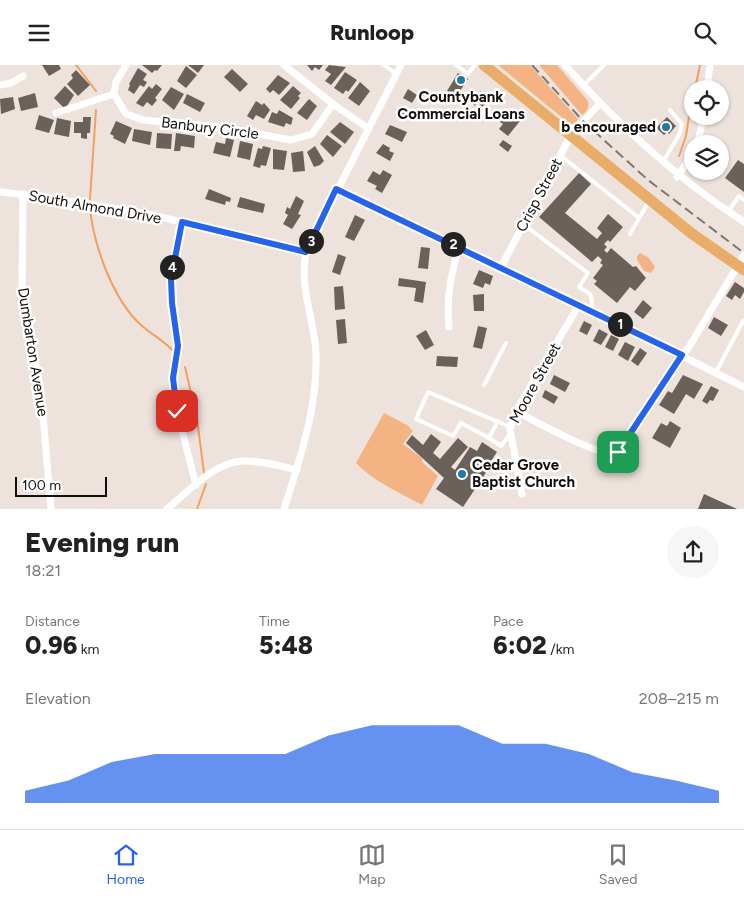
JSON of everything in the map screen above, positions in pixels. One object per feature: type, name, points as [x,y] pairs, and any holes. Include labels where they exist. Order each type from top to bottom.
[{"type":"main road","points":[[484,65],[650,200],[740,268]]},
{"type":"street","points":[[56,113],[114,94],[116,81],[126,65]]},
{"type":"street","points":[[284,65],[333,104],[369,129]]},
{"type":"street","points":[[284,509],[308,425],[316,362],[303,284],[303,267],[306,252],[336,189],[401,65]]},
{"type":"street","points":[[708,80],[710,65]]},
{"type":"street","points":[[570,67],[583,85],[600,103],[663,162],[744,222]]},
{"type":"street","points":[[0,85],[10,83],[23,76]]},
{"type":"street","name":"Banbury Circle","points":[[114,94],[126,114],[143,120],[221,127],[291,140],[312,134],[333,104]]},
{"type":"street","name":"Crisp Street","points":[[500,267],[571,135],[600,103]]},
{"type":"street","points":[[679,175],[684,167]]},
{"type":"street","points":[[336,189],[590,310],[744,387]]},
{"type":"street","name":"South Almond Drive","points":[[0,192],[94,204],[182,222],[306,252]]},
{"type":"street","name":"Dumbarton Avenue","points":[[23,194],[22,291],[41,392],[50,509]]},
{"type":"street","points":[[182,222],[171,279],[178,346],[173,389],[196,485]]},
{"type":"street","points":[[449,327],[448,298],[450,278],[459,247]]},
{"type":"street","points":[[516,411],[576,441],[614,455],[740,268],[744,255]]},
{"type":"street","name":"Moore Street","points":[[522,494],[510,430],[516,411],[579,305]]},
{"type":"street","points":[[167,509],[196,485],[235,462],[248,461],[296,471]]},
{"type":"lane","points":[[384,65],[396,74]]},
{"type":"lane","points":[[456,65],[468,74],[475,65]]},
{"type":"lane","points":[[583,85],[604,65]]},
{"type":"lane","points":[[663,162],[680,133],[682,124],[670,110]]},
{"type":"lane","points":[[560,155],[638,217]]},
{"type":"lane","points":[[728,211],[739,196],[744,200]]},
{"type":"lane","points":[[630,234],[638,217],[650,200]]},
{"type":"lane","points":[[523,224],[588,273],[579,287],[590,294],[592,301],[590,310]]},
{"type":"lane","points":[[716,372],[743,321]]},
{"type":"lane","points":[[484,385],[506,343]]},
{"type":"lane","points":[[428,392],[498,421],[510,430],[501,446],[461,423],[453,436],[416,419],[428,392]]},
{"type":"lane","points":[[489,438],[498,421]]},
{"type":"shaded area","points":[[498,65],[530,65],[578,119],[575,124],[570,124]]},
{"type":"shaded area","points":[[539,65],[557,65],[588,101],[584,114],[582,115]]},
{"type":"shaded area","points":[[640,253],[649,258],[655,267],[651,273],[644,271],[637,260],[637,256]]},
{"type":"shaded area","points":[[384,413],[407,425],[413,431],[403,444],[422,458],[422,462],[438,476],[422,505],[379,481],[356,463]]},
{"type":"building","points":[[42,65],[59,65],[61,69],[49,76]]},
{"type":"building","points":[[142,65],[162,65],[157,71],[155,70],[152,73]]},
{"type":"building","points":[[188,65],[204,65],[198,73]]},
{"type":"building","points":[[307,65],[323,65],[319,70],[315,67],[312,71]]},
{"type":"building","points":[[329,65],[346,67],[331,85],[325,81],[331,74],[325,70]]},
{"type":"building","points":[[186,66],[197,75],[186,88],[177,81]]},
{"type":"building","points":[[138,68],[147,74],[143,80],[147,82],[144,87],[140,85],[134,94],[128,90],[129,84]]},
{"type":"building","points":[[232,69],[248,84],[240,92],[224,77]]},
{"type":"building","points":[[76,70],[90,85],[78,96],[67,84],[73,78],[71,75]]},
{"type":"building","points":[[345,72],[357,80],[348,92],[346,90],[343,94],[334,88]]},
{"type":"building","points":[[458,73],[468,79],[456,97],[447,91]]},
{"type":"building","points":[[278,75],[290,83],[279,95],[273,90],[270,93],[266,89]]},
{"type":"building","points":[[360,82],[370,91],[359,106],[348,98]]},
{"type":"building","points":[[156,84],[162,89],[152,106],[147,102],[143,107],[136,103],[149,86],[152,89]]},
{"type":"building","points":[[65,86],[74,95],[65,109],[54,98]]},
{"type":"building","points":[[293,86],[301,93],[298,96],[300,98],[291,109],[280,100]]},
{"type":"building","points":[[171,87],[184,94],[174,110],[162,100]]},
{"type":"building","points":[[408,89],[417,95],[412,103],[403,98]]},
{"type":"building","points":[[481,91],[490,100],[482,107],[478,102],[475,106],[471,102]]},
{"type":"building","points":[[35,93],[38,107],[21,111],[18,98]]},
{"type":"building","points":[[187,94],[205,103],[200,112],[183,103]]},
{"type":"building","points":[[13,97],[15,109],[1,114],[0,99]]},
{"type":"building","points":[[309,99],[317,106],[307,120],[297,113]]},
{"type":"building","points":[[256,101],[262,105],[264,103],[270,110],[264,119],[256,115],[253,120],[247,116]]},
{"type":"building","points":[[401,106],[409,110],[404,120],[395,115]]},
{"type":"building","points":[[279,110],[293,118],[291,125],[286,123],[284,127],[268,122],[272,112],[277,114]]},
{"type":"building","points":[[509,113],[520,121],[508,136],[499,129],[503,124],[500,122]]},
{"type":"building","points":[[39,115],[54,120],[49,133],[35,129]]},
{"type":"building","points":[[83,117],[91,117],[90,133],[87,133],[87,139],[81,138],[81,133],[74,133],[74,122],[83,122]]},
{"type":"building","name":"b encouraged","points":[[667,117],[676,126],[669,134],[667,132],[664,135],[656,128]]},
{"type":"building","points":[[57,118],[71,121],[69,137],[54,134]]},
{"type":"building","points":[[116,121],[132,128],[125,144],[113,138],[114,136],[110,134]]},
{"type":"building","points":[[340,122],[354,132],[345,144],[330,132]]},
{"type":"building","points":[[390,125],[407,132],[402,142],[385,134]]},
{"type":"building","points":[[134,129],[152,132],[150,145],[132,141]]},
{"type":"building","points":[[157,133],[172,134],[171,149],[156,148]]},
{"type":"building","points":[[176,133],[195,136],[194,148],[181,146],[180,151],[174,151]]},
{"type":"building","points":[[327,135],[342,146],[333,157],[320,144]]},
{"type":"building","points":[[226,138],[234,140],[230,157],[213,153],[216,142],[225,144]]},
{"type":"building","points":[[503,140],[512,146],[508,152],[499,145]]},
{"type":"building","points":[[240,141],[253,144],[250,160],[237,157]]},
{"type":"building","points":[[383,144],[390,148],[389,151],[394,153],[390,161],[376,153]]},
{"type":"building","points":[[263,146],[271,148],[266,166],[261,165],[260,168],[253,166],[258,148],[262,149]]},
{"type":"building","points":[[315,146],[324,161],[314,167],[307,152]]},
{"type":"building","points":[[273,149],[287,151],[284,170],[273,169]]},
{"type":"building","points":[[303,151],[305,171],[293,172],[291,153]]},
{"type":"building","points":[[738,160],[744,164],[744,192],[728,180],[729,172]]},
{"type":"building","points":[[383,170],[392,175],[382,193],[375,189],[377,186],[367,181],[373,171],[380,175]]},
{"type":"building","points":[[579,173],[591,184],[565,213],[597,239],[602,233],[597,228],[608,214],[623,227],[610,242],[608,240],[604,244],[607,247],[604,250],[607,253],[611,248],[633,267],[636,266],[646,278],[635,291],[630,287],[617,303],[594,284],[597,281],[593,278],[603,265],[600,263],[602,260],[598,256],[592,262],[539,217]]},
{"type":"building","points":[[209,189],[231,198],[230,202],[226,201],[225,205],[205,199]]},
{"type":"building","points":[[296,196],[304,201],[298,214],[301,215],[292,229],[283,224],[288,215],[285,213],[287,207],[290,209]]},
{"type":"building","points":[[240,197],[265,204],[263,213],[237,207]]},
{"type":"building","points":[[355,215],[365,220],[354,241],[345,237]]},
{"type":"building","points":[[421,247],[430,248],[428,269],[418,268]]},
{"type":"building","points":[[338,254],[346,257],[340,275],[332,272]]},
{"type":"building","points":[[479,270],[493,276],[490,285],[485,283],[483,288],[473,284]]},
{"type":"building","points":[[399,278],[426,282],[423,303],[414,301],[416,288],[398,286]]},
{"type":"building","points":[[735,282],[744,288],[744,292],[740,299],[735,295],[732,300],[726,296]]},
{"type":"building","points":[[343,286],[345,309],[335,310],[334,287]]},
{"type":"building","points":[[484,294],[484,311],[474,311],[473,295]]},
{"type":"building","points":[[643,300],[652,308],[643,319],[634,312]]},
{"type":"building","points":[[714,317],[728,325],[721,336],[708,328]]},
{"type":"building","points":[[345,319],[347,343],[338,344],[336,320]]},
{"type":"building","points":[[584,321],[592,325],[587,335],[579,331]]},
{"type":"building","points":[[478,326],[487,328],[482,349],[473,347]]},
{"type":"building","points":[[599,329],[608,334],[601,345],[593,341]]},
{"type":"building","points":[[426,330],[434,345],[425,350],[416,336]]},
{"type":"building","points":[[611,335],[619,339],[613,351],[605,347]]},
{"type":"building","points":[[625,342],[635,347],[628,361],[618,355]]},
{"type":"building","points":[[640,348],[647,353],[638,366],[631,361]]},
{"type":"building","points":[[437,356],[458,357],[457,367],[436,366]]},
{"type":"building","points":[[554,375],[570,383],[565,392],[550,384]]},
{"type":"building","points":[[683,375],[703,384],[694,399],[686,394],[674,414],[659,405],[668,391],[672,393]]},
{"type":"building","points":[[711,386],[719,390],[713,401],[710,400],[707,404],[702,401]]},
{"type":"building","points":[[545,390],[558,397],[554,404],[542,397]]},
{"type":"building","points":[[670,421],[681,428],[670,448],[652,438],[661,423],[667,426]]},
{"type":"building","name":"Cedar Grove Baptist Church","points":[[431,434],[441,442],[433,453],[440,459],[458,438],[468,447],[451,467],[455,470],[470,447],[477,451],[482,442],[497,452],[491,461],[493,462],[463,507],[436,489],[444,478],[406,443],[412,435],[423,445]]},
{"type":"building","points":[[704,494],[737,509],[698,509]]},
{"type":"waterway","points":[[76,65],[96,91]]},
{"type":"waterway","points":[[697,80],[700,65]]},
{"type":"waterway","points":[[90,199],[96,110]]},
{"type":"waterway","points":[[679,156],[688,125]]},
{"type":"waterway","points":[[90,207],[95,238],[113,286],[131,314],[141,325],[174,352]]},
{"type":"waterway","points":[[185,367],[197,419],[204,473]]},
{"type":"waterway","points":[[197,509],[206,484]]},
{"type":"railway","points":[[532,65],[583,121],[648,180],[744,253]]},
{"type":"place","name":"Countybank Commercial Loans","points":[[461,80]]},
{"type":"place","name":"b encouraged","points":[[666,127]]},
{"type":"place","name":"Cedar Grove Baptist Church","points":[[462,474]]},
{"type":"route","points":[[177,411],[174,400],[173,378],[178,346],[171,279],[182,222],[306,252],[336,189],[682,355],[668,373],[618,452]]}]
